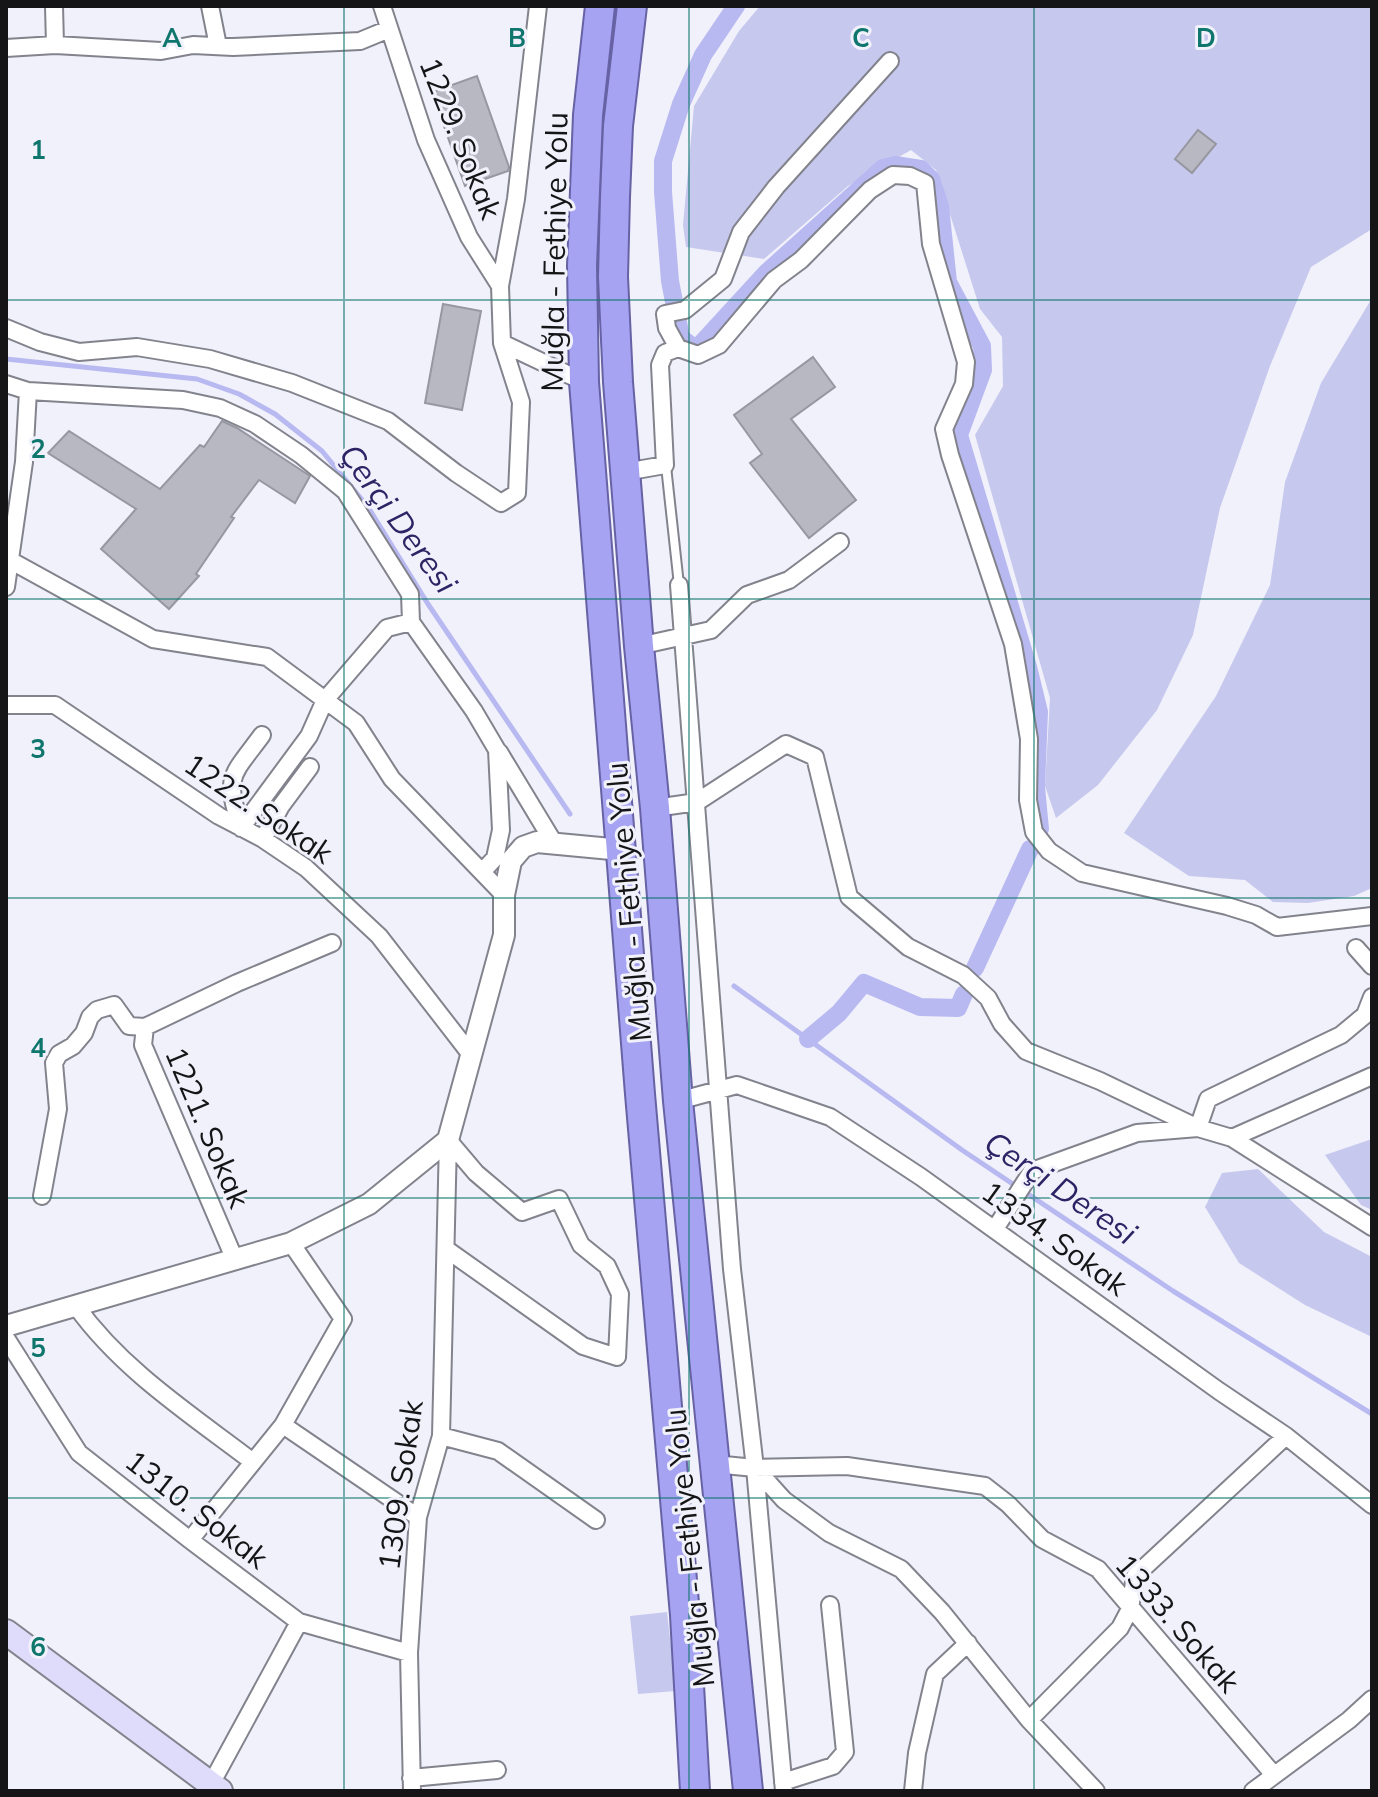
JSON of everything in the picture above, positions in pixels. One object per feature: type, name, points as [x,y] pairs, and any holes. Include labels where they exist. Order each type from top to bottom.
[{"type":"highway","name":"Muğla - Fethiye Yolu","points":[[600,6],[587,129],[582,266],[584,382],[685,1615],[695,1791]]},
{"type":"highway","name":"Muğla - Fethiye Yolu","points":[[632,6],[618,126],[613,277],[625,472],[678,1101],[748,1791]]},
{"type":"main road","points":[[6,1632],[214,1789]]},
{"type":"street","points":[[54,6],[55,45]]},
{"type":"street","points":[[210,6],[218,46]]},
{"type":"street","name":"1229. Sokak","points":[[382,6],[426,140],[469,237],[500,286]]},
{"type":"street","points":[[6,328],[40,342],[79,352],[137,347],[210,359],[292,383],[388,421],[501,503],[517,493],[521,402],[502,343],[500,286],[516,199],[538,6]]},
{"type":"street","points":[[6,48],[55,45],[161,51],[193,45],[360,41],[389,29]]},
{"type":"street","points":[[678,348],[667,328],[665,314],[685,310],[723,279],[741,232],[776,187],[890,61]]},
{"type":"street","points":[[625,472],[665,465],[660,365],[665,353],[678,348],[698,355],[719,345],[774,280],[801,260],[881,182],[893,175],[910,176],[925,183],[931,244],[966,362],[964,384],[944,429],[1013,644],[1029,739],[1028,800],[1034,832],[1049,851],[1082,873],[1227,906],[1256,915],[1277,927],[1372,916]]},
{"type":"street","points":[[502,343],[584,382]]},
{"type":"street","points":[[6,384],[28,391],[183,400],[220,408],[255,424],[301,455],[345,491],[410,594],[411,622],[474,711],[554,843]]},
{"type":"street","points":[[6,587],[24,462],[28,391]]},
{"type":"street","points":[[639,646],[711,630],[747,595],[789,580],[840,542]]},
{"type":"street","points":[[8,559],[153,639],[267,657],[356,723],[392,779],[504,895]]},
{"type":"street","points":[[679,585],[732,1269],[755,1468],[784,1786],[833,1766],[845,1752],[830,1605]]},
{"type":"street","points":[[241,828],[309,736],[325,700],[387,628],[411,622]]},
{"type":"street","name":"1222. Sokak","points":[[6,705],[55,705],[306,868],[379,936],[472,1056]]},
{"type":"street","points":[[241,828],[231,797],[232,776],[262,735]]},
{"type":"street","points":[[655,808],[697,802],[786,744],[815,757],[849,897],[908,947],[963,975],[988,998],[1002,1024],[1026,1051],[1100,1081],[1198,1128],[1232,1138],[1372,1227]]},
{"type":"street","points":[[482,872],[495,858],[501,830],[497,750]]},
{"type":"street","points":[[263,839],[281,806],[310,767]]},
{"type":"street","points":[[6,1326],[291,1243],[369,1204],[448,1140],[504,935],[504,895],[511,861],[523,847],[537,842],[622,850]]},
{"type":"street","name":"1221. Sokak","points":[[235,1260],[143,1045],[145,1027],[237,983],[332,943]]},
{"type":"street","points":[[1356,948],[1372,966]]},
{"type":"street","points":[[1198,1128],[1208,1099],[1341,1035],[1365,1015],[1372,997]]},
{"type":"street","points":[[42,1196],[58,1109],[54,1063],[59,1054],[73,1046],[97,1010],[114,1005],[129,1026],[145,1027]]},
{"type":"street","points":[[1232,1138],[1372,1076]]},
{"type":"street","name":"1334. Sokak","points":[[678,1101],[737,1085],[830,1117],[995,1229],[1286,1436],[1372,1505]]},
{"type":"street","points":[[995,1229],[1032,1171],[1137,1133],[1198,1128]]},
{"type":"street","points":[[446,1249],[583,1346],[617,1357],[620,1294],[607,1266],[581,1245],[559,1199],[522,1212],[476,1173],[448,1140]]},
{"type":"street","name":"1309. Sokak","points":[[412,1784],[409,1653],[418,1517],[441,1436],[448,1140]]},
{"type":"street","points":[[190,1540],[283,1425],[343,1319],[291,1243]]},
{"type":"street","points":[[76,1306],[93,1331],[132,1369],[253,1462]]},
{"type":"street","name":"1310. Sokak","points":[[6,1338],[79,1453],[190,1540],[299,1622],[409,1653]]},
{"type":"street","points":[[283,1425],[418,1517]]},
{"type":"street","points":[[441,1436],[498,1451],[596,1520]]},
{"type":"street","points":[[1029,1720],[1120,1628],[1130,1609],[1135,1576],[1286,1436]]},
{"type":"street","name":"1333. Sokak","points":[[714,1464],[755,1468],[847,1466],[985,1486],[1008,1504],[1042,1539],[1098,1569],[1274,1775]]},
{"type":"street","points":[[755,1468],[784,1500],[829,1533],[901,1569],[942,1612],[1029,1720],[1096,1791]]},
{"type":"street","points":[[214,1789],[299,1622]]},
{"type":"street","points":[[913,1791],[917,1753],[935,1674],[968,1643]]},
{"type":"street","points":[[1253,1791],[1349,1720],[1372,1699]]},
{"type":"street","points":[[412,1784],[497,1770]]},
{"type":"lane","points":[[665,465],[679,585]]},
{"type":"shaded area","points":[[760,6],[1372,6],[1372,229],[1311,267],[1270,366],[1220,508],[1193,635],[1157,710],[1098,785],[1056,818],[1045,786],[1050,698],[975,435],[1003,386],[1002,337],[980,309],[936,170],[911,150],[848,186],[764,259],[686,247],[683,225],[694,106],[739,31]]},
{"type":"shaded area","points":[[1372,298],[1372,888],[1354,896],[1308,903],[1273,902],[1245,880],[1189,876],[1124,833],[1216,696],[1270,585],[1285,482],[1321,383]]},
{"type":"shaded area","points":[[1372,1139],[1372,1210],[1361,1205],[1325,1155]]},
{"type":"shaded area","points":[[1258,1169],[1324,1232],[1372,1257],[1372,1337],[1305,1305],[1239,1263],[1205,1207],[1222,1173]]},
{"type":"shaded area","points":[[667,1612],[676,1691],[638,1694],[630,1616]]},
{"type":"building","points":[[477,76],[509,167],[508,171],[465,186],[432,92]]},
{"type":"building","points":[[1198,130],[1216,144],[1192,173],[1175,159]]},
{"type":"building","points":[[443,304],[481,311],[462,410],[425,403]]},
{"type":"building","points":[[813,357],[835,387],[791,419],[856,500],[809,538],[750,463],[762,454],[734,415]]},
{"type":"building","points":[[222,421],[310,476],[295,503],[259,480],[231,517],[234,518],[196,574],[199,576],[169,609],[101,549],[136,509],[48,453],[69,431],[160,489],[200,445],[204,447]]},
{"type":"waterway","points":[[736,6],[703,55],[681,104],[663,161],[670,281],[681,338],[693,347],[699,346],[766,273],[883,168],[895,165],[921,169],[931,179],[940,206],[948,282],[982,346],[983,370],[959,435],[1039,712],[1036,787],[1040,829]]},
{"type":"waterway","name":"Çerçi Deresi","points":[[6,359],[197,379],[239,394],[275,414],[322,451],[368,507],[428,604],[570,814]]},
{"type":"waterway","points":[[975,968],[1030,849]]},
{"type":"waterway","points":[[808,1039],[839,1013],[864,983],[920,1007],[958,1008],[964,994]]},
{"type":"waterway","name":"Çerçi Deresi","points":[[734,986],[962,1150],[1173,1291],[1372,1414]]}]
